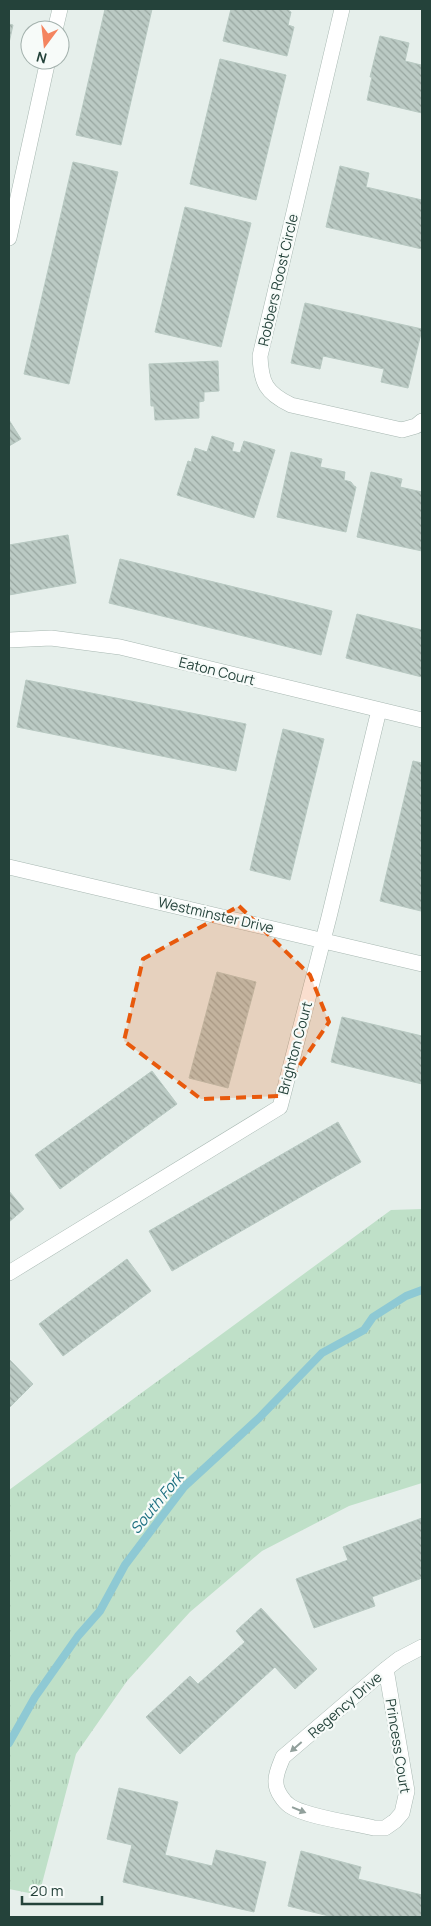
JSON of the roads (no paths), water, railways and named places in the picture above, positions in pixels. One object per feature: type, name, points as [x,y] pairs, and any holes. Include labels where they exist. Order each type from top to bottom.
[{"type":"street","name":"Robbers Roost Circle","points":[[342,9],[260,356],[260,373],[265,386],[276,398],[290,405],[402,430],[416,426],[422,421]]},
{"type":"street","points":[[9,238],[46,70]]},
{"type":"street","name":"Eaton Court","points":[[9,640],[50,638],[120,647],[422,720]]},
{"type":"street","name":"Brighton Court","points":[[9,1273],[280,1106],[379,710]]},
{"type":"street","name":"Westminster Drive","points":[[9,867],[422,964]]},
{"type":"street","name":"Regency Drive","points":[[277,1772],[283,1757],[386,1669],[399,1659],[422,1647]]},
{"type":"street","name":"Princess Court","points":[[277,1772],[276,1784],[282,1797],[290,1806],[303,1812],[374,1828],[385,1828],[395,1822],[402,1813],[407,1791],[386,1669]]},
{"type":"waterway","name":"South Fork","points":[[9,1743],[35,1697],[78,1636],[100,1611],[125,1565],[184,1487],[259,1418],[322,1353],[364,1330],[373,1317],[406,1296],[422,1290]]}]
